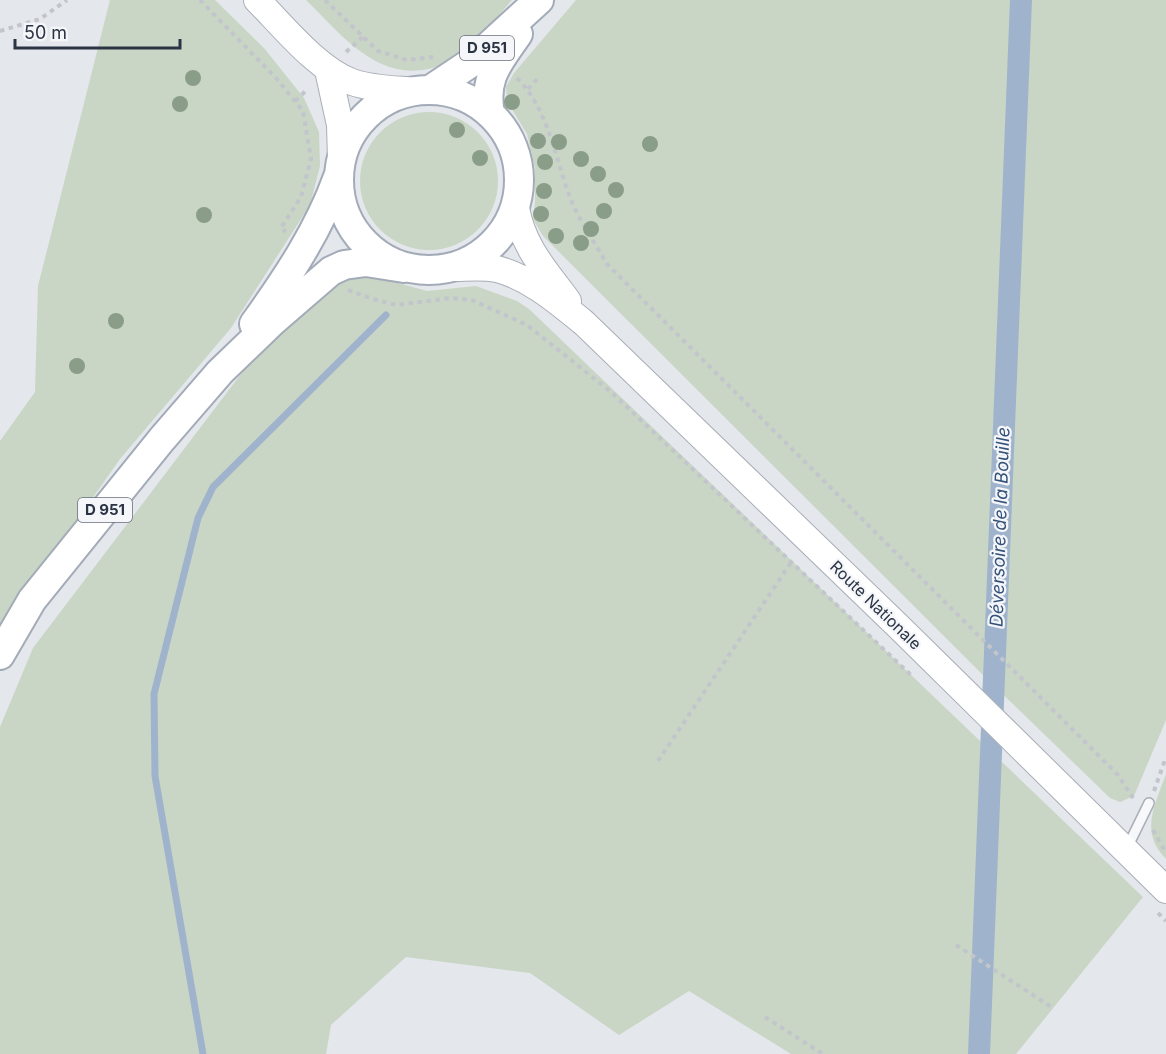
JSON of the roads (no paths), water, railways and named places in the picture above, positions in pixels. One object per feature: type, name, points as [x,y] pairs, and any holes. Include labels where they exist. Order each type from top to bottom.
[{"type":"main road","points":[[257,0],[319,78],[340,125],[339,193],[343,210],[350,226],[373,252],[404,268],[427,271],[451,268],[488,250],[500,237],[516,208],[520,183],[517,157],[507,134],[490,114],[469,99],[443,91],[373,88],[351,81],[319,78]]},
{"type":"main road","name":"D 951","points":[[423,91],[469,64],[539,0]]},
{"type":"main road","name":"D 951","points":[[490,114],[487,98],[489,84],[500,61],[546,0]]},
{"type":"main road","points":[[340,167],[345,146],[357,125],[377,106],[389,99],[423,91]]},
{"type":"main road","name":"D 951","points":[[220,372],[304,247],[324,213],[340,167]]},
{"type":"main road","name":"Route Nationale","points":[[516,208],[519,227],[525,242],[584,323]]},
{"type":"main road","name":"D 951","points":[[0,655],[32,600],[162,439],[220,372],[272,322],[331,271],[344,265],[366,262],[404,268]]},
{"type":"main road","name":"Route Nationale","points":[[451,268],[496,269],[515,276],[543,291],[584,323],[808,539],[1125,852],[1159,899]]},
{"type":"lane","points":[[1125,852],[1149,804]]},
{"type":"waterway","name":"Déversoire de la Bouille","points":[[979,1054],[1021,0]]},
{"type":"waterway","points":[[203,1054],[155,776],[154,694],[198,518],[213,487],[386,315]]}]
